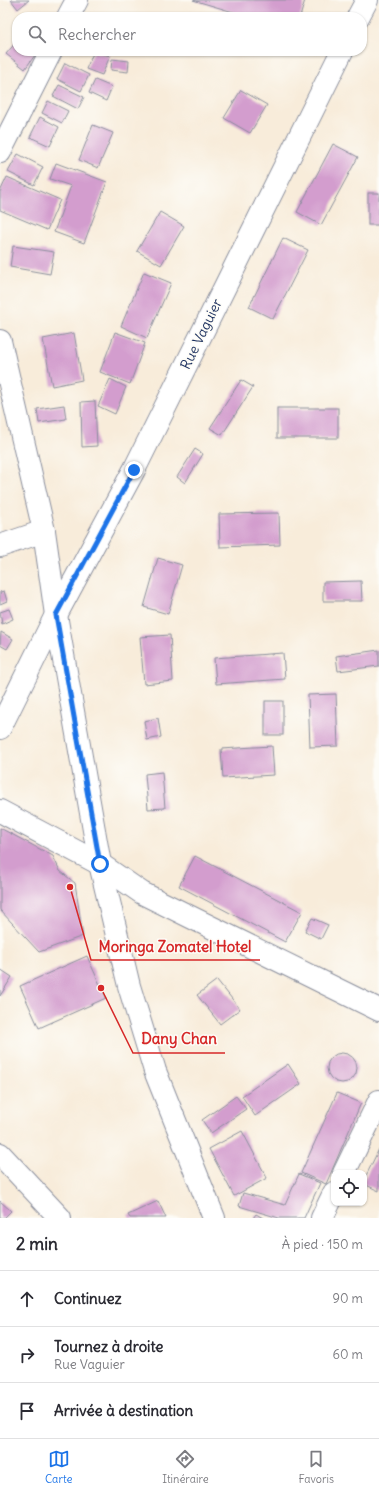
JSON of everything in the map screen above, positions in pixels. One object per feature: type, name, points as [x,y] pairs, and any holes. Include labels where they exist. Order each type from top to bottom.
[{"type":"street","points":[[71,12],[77,0]]},
{"type":"street","points":[[361,12],[367,0]]},
{"type":"street","points":[[0,152],[48,56]]},
{"type":"street","name":"Rue Vaguier","points":[[0,728],[56,615],[134,470],[340,56]]},
{"type":"street","points":[[0,341],[44,531],[56,615],[100,864],[128,986],[155,1071],[214,1218]]},
{"type":"street","points":[[0,546],[44,531]]},
{"type":"street","points":[[0,811],[100,864],[142,893],[379,1010]]},
{"type":"street","points":[[345,1170],[379,1100]]},
{"type":"street","points":[[0,1154],[60,1218]]},
{"type":"street","points":[[322,1218],[331,1199]]},
{"type":"building","points":[[11,0],[29,0],[18,9]]},
{"type":"building","points":[[193,0],[305,0],[301,12],[233,12]]},
{"type":"building","points":[[12,47],[12,56],[34,56],[25,69],[6,54]]},
{"type":"building","points":[[92,56],[110,56],[102,75],[86,69]]},
{"type":"building","points":[[112,59],[129,61],[128,72],[111,70]]},
{"type":"building","points":[[65,63],[89,75],[81,91],[57,79]]},
{"type":"building","points":[[95,80],[112,87],[106,101],[89,93]]},
{"type":"building","points":[[59,85],[84,97],[78,109],[53,96]]},
{"type":"building","points":[[241,90],[267,105],[250,133],[224,118]]},
{"type":"building","points":[[48,101],[68,111],[62,123],[42,113]]},
{"type":"building","points":[[40,117],[59,127],[50,146],[30,137]]},
{"type":"building","points":[[93,125],[113,133],[98,168],[79,160]]},
{"type":"building","points":[[333,144],[358,157],[321,225],[297,212]]},
{"type":"building","points":[[18,154],[43,167],[34,185],[8,172]]},
{"type":"building","points":[[56,163],[107,182],[84,243],[54,232],[71,186],[50,179]]},
{"type":"building","points":[[7,177],[60,200],[47,230],[0,210],[0,192]]},
{"type":"building","points":[[368,193],[379,193],[379,225],[368,225]]},
{"type":"building","points":[[160,212],[184,226],[161,265],[137,251]]},
{"type":"building","points":[[283,238],[308,250],[273,319],[249,307]]},
{"type":"building","points":[[13,246],[54,252],[50,274],[10,267]]},
{"type":"building","points":[[144,272],[171,283],[147,338],[121,326]]},
{"type":"building","points":[[115,332],[145,343],[130,384],[100,372]]},
{"type":"building","points":[[74,333],[82,380],[52,386],[43,339]]},
{"type":"building","points":[[110,379],[126,387],[115,414],[98,406]]},
{"type":"building","points":[[241,380],[253,387],[222,435],[210,428]]},
{"type":"building","points":[[95,401],[97,446],[82,447],[81,402]]},
{"type":"building","points":[[64,405],[66,419],[39,423],[37,409]]},
{"type":"building","points":[[277,408],[338,408],[338,438],[277,438]]},
{"type":"building","points":[[195,449],[203,454],[185,483],[177,477]]},
{"type":"building","points":[[279,513],[280,545],[220,547],[219,514]]},
{"type":"building","points":[[158,558],[182,565],[168,614],[144,607]]},
{"type":"building","points":[[361,581],[362,601],[323,601],[323,582]]},
{"type":"building","points":[[4,591],[7,601],[0,604],[0,592]]},
{"type":"building","points":[[9,609],[13,619],[2,624],[0,612]]},
{"type":"building","points":[[1,632],[13,639],[7,649],[0,645]]},
{"type":"building","points":[[170,635],[173,681],[144,684],[140,637]]},
{"type":"building","points":[[379,650],[379,666],[338,671],[336,656]]},
{"type":"building","points":[[283,653],[285,679],[216,684],[214,658]]},
{"type":"building","points":[[336,694],[338,746],[310,747],[308,695]]},
{"type":"building","points":[[265,701],[283,701],[283,735],[265,735]]},
{"type":"building","points":[[158,718],[161,737],[147,740],[144,721]]},
{"type":"building","points":[[272,746],[274,775],[223,778],[221,749]]},
{"type":"building","points":[[162,772],[165,808],[148,809],[145,774]]},
{"type":"building","points":[[0,828],[53,856],[60,871],[75,883],[83,936],[39,952],[0,910]]},
{"type":"building","points":[[195,856],[302,912],[285,942],[179,886]]},
{"type":"building","points":[[312,918],[328,925],[321,939],[305,931]]},
{"type":"building","points":[[87,956],[106,998],[39,1028],[20,986]]},
{"type":"building","points":[[0,969],[12,977],[0,996]]},
{"type":"building","points":[[217,980],[240,1009],[220,1024],[197,995]]},
{"type":"building","points":[[342,1053],[352,1058],[357,1068],[352,1078],[342,1083],[332,1078],[327,1068],[332,1058]]},
{"type":"building","points":[[288,1064],[301,1084],[255,1116],[242,1096]]},
{"type":"building","points":[[337,1093],[361,1103],[326,1184],[301,1173]]},
{"type":"building","points":[[236,1096],[246,1109],[211,1133],[202,1120]]},
{"type":"building","points":[[242,1131],[267,1178],[234,1196],[209,1149]]},
{"type":"building","points":[[379,1149],[379,1191],[367,1185],[367,1174]]},
{"type":"building","points":[[299,1174],[320,1183],[304,1218],[279,1218],[239,1206],[243,1193],[285,1205]]},
{"type":"building","points":[[0,1201],[11,1211],[4,1218],[0,1218]]},
{"type":"building","points":[[158,1201],[166,1218],[130,1218],[128,1215]]},
{"type":"building","points":[[256,1214],[263,1218],[253,1218]]},
{"type":"place","name":"Moringa Zomatel Hotel","points":[[70,887]]},
{"type":"place","name":"Dany Chan","points":[[101,988]]},
{"type":"route","points":[[100,864],[56,615],[134,470]]}]
